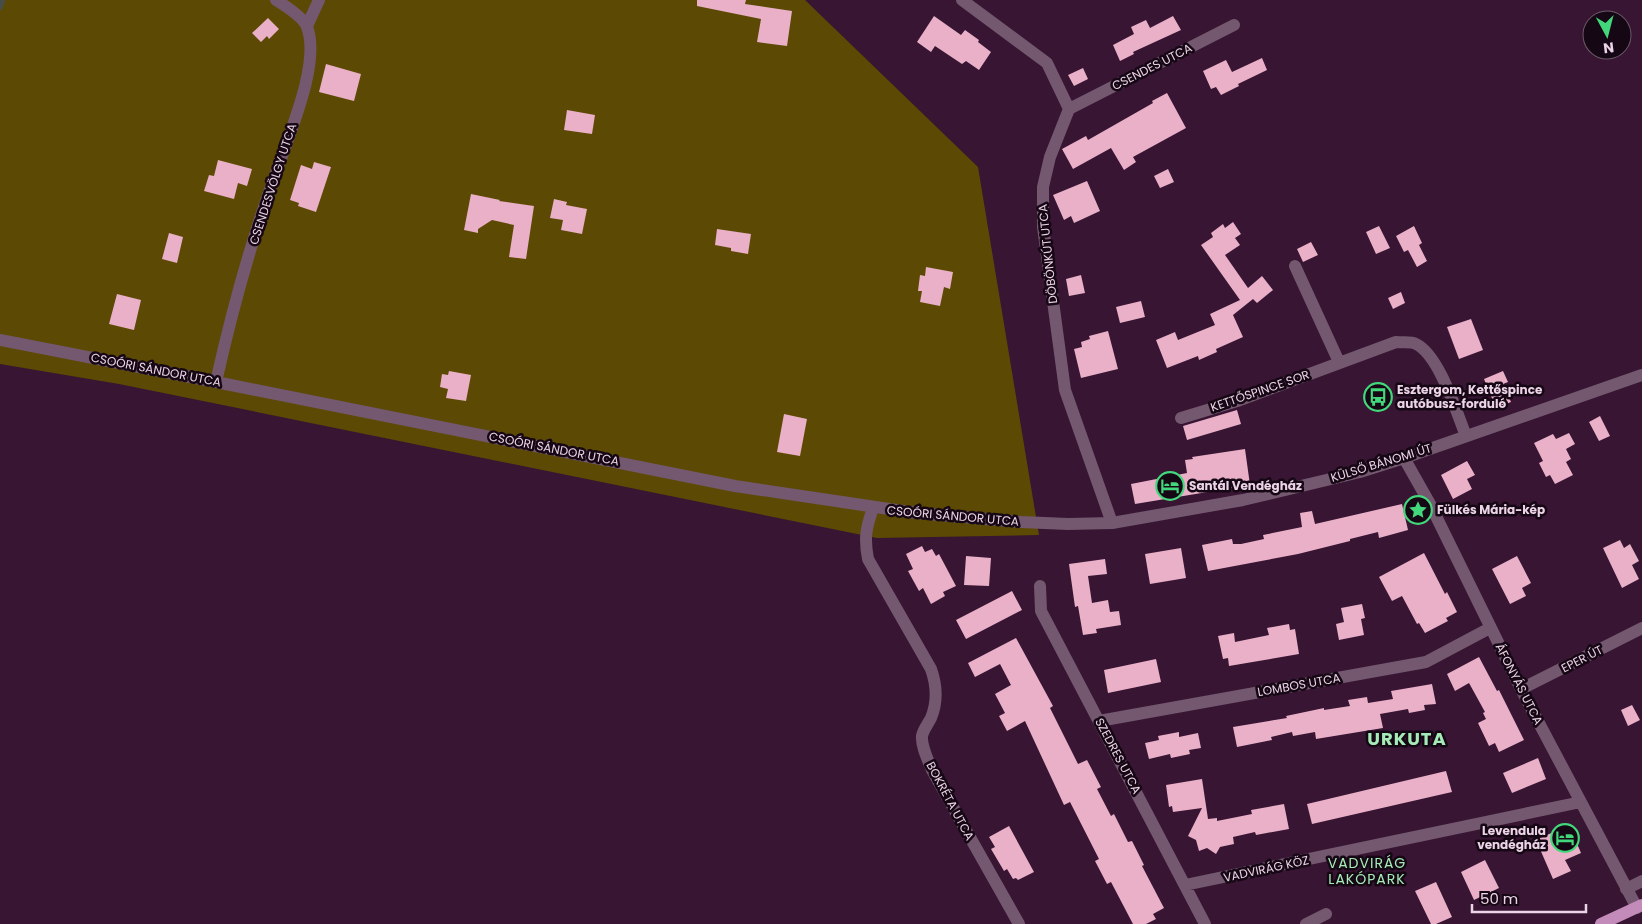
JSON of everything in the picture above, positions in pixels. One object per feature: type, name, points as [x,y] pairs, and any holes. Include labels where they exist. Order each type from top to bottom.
[{"type":"main road","points":[[1601,924],[1639,906]]},
{"type":"street","points":[[276,0],[288,8],[307,26],[319,0]]},
{"type":"street","points":[[962,0],[1046,63],[1069,109]]},
{"type":"street","name":"CSENDES UTCA","points":[[1069,109],[1234,25]]},
{"type":"street","name":"CSENDESVÖLGY UTCA","points":[[216,382],[232,312],[299,106],[309,68],[311,52],[307,26]]},
{"type":"street","name":"DÖBÖNKÚT UTCA","points":[[1069,109],[1050,157],[1043,187],[1043,227],[1065,390],[1112,523]]},
{"type":"street","points":[[1295,266],[1339,362]]},
{"type":"street","name":"CSOÓRI SÁNDOR UTCA","points":[[0,340],[735,486],[916,513],[1021,522],[1112,523]]},
{"type":"street","name":"KETTŐSPINCE SOR","points":[[1181,418],[1237,401],[1396,342],[1414,343],[1426,351],[1436,364],[1466,436]]},
{"type":"street","name":"KÜLSŐ BÁNOMI ÚT","points":[[1112,523],[1244,500],[1360,472],[1642,375]]},
{"type":"street","name":"ÁFONYÁS UTCA","points":[[1404,458],[1430,504],[1521,689],[1626,888],[1639,906]]},
{"type":"street","name":"BOKRÉTA UTCA","points":[[873,508],[866,529],[865,545],[868,559],[931,669],[935,681],[937,693],[935,705],[922,736],[925,752],[932,770],[1019,924]]},
{"type":"street","name":"SZEDRES UTCA","points":[[1040,586],[1041,612],[1100,721],[1205,924]]},
{"type":"street","name":"LOMBOS UTCA","points":[[1100,721],[1426,662],[1490,628]]},
{"type":"street","name":"EPER ÚT","points":[[1521,689],[1642,628]]},
{"type":"street","name":"VADVIRÁG KÖZ","points":[[1185,885],[1581,802]]},
{"type":"street","points":[[1626,888],[1642,881]]},
{"type":"street","points":[[1306,924],[1326,914]]},
{"type":"shaded area","points":[[0,0],[805,0],[978,167],[1039,535],[877,538],[119,384],[0,364]]},
{"type":"building","points":[[697,0],[746,0],[745,4],[792,11],[787,46],[757,42],[761,19],[697,6]]},
{"type":"building","points":[[934,16],[961,35],[965,30],[991,52],[979,70],[966,61],[962,64],[935,46],[931,52],[917,42]]},
{"type":"building","points":[[1173,16],[1181,30],[1133,52],[1134,54],[1120,61],[1113,45],[1134,34],[1131,27],[1146,20],[1150,28]]},
{"type":"building","points":[[268,18],[279,29],[269,39],[267,36],[261,42],[252,33]]},
{"type":"building","points":[[1262,58],[1267,70],[1238,84],[1239,86],[1221,95],[1216,87],[1211,89],[1203,71],[1226,60],[1232,72]]},
{"type":"building","points":[[326,64],[361,74],[354,101],[319,92]]},
{"type":"building","points":[[1083,68],[1088,79],[1074,86],[1068,75]]},
{"type":"building","points":[[1167,93],[1186,128],[1133,157],[1136,162],[1124,170],[1111,148],[1073,169],[1062,149],[1086,136],[1088,140]]},
{"type":"building","points":[[567,110],[595,115],[592,134],[564,130]]},
{"type":"building","points":[[218,160],[252,169],[247,186],[238,183],[234,199],[204,191],[209,175],[214,176]]},
{"type":"building","points":[[314,162],[331,167],[316,212],[298,206],[299,203],[290,200],[301,165],[312,169]]},
{"type":"building","points":[[1168,169],[1174,182],[1160,188],[1154,176]]},
{"type":"building","points":[[1087,181],[1100,211],[1074,223],[1071,216],[1064,220],[1053,195]]},
{"type":"building","points":[[471,194],[499,201],[534,206],[526,259],[509,257],[514,225],[492,220],[478,229],[478,233],[464,230]]},
{"type":"building","points":[[554,199],[567,202],[566,205],[587,209],[582,234],[561,230],[563,220],[550,218]]},
{"type":"building","points":[[1233,222],[1241,234],[1235,238],[1240,245],[1225,255],[1248,288],[1262,276],[1273,290],[1257,303],[1253,299],[1233,315],[1243,337],[1216,349],[1217,352],[1199,360],[1198,356],[1167,368],[1156,340],[1175,332],[1178,340],[1215,325],[1210,314],[1240,300],[1201,245],[1213,237],[1211,233],[1223,224],[1225,228]]},
{"type":"building","points":[[1379,226],[1390,248],[1376,254],[1366,232]]},
{"type":"building","points":[[1414,226],[1422,243],[1419,245],[1427,261],[1417,267],[1408,250],[1404,252],[1396,236]]},
{"type":"building","points":[[717,229],[751,234],[748,254],[731,251],[731,248],[715,245]]},
{"type":"building","points":[[169,233],[183,237],[177,263],[162,259]]},
{"type":"building","points":[[1311,242],[1318,255],[1303,262],[1297,249]]},
{"type":"building","points":[[926,267],[953,272],[950,289],[944,287],[940,306],[920,302],[922,291],[918,291],[920,275],[925,276]]},
{"type":"building","points":[[1081,275],[1085,293],[1069,296],[1066,279]]},
{"type":"building","points":[[1401,292],[1405,303],[1393,309],[1388,298]]},
{"type":"building","points":[[117,294],[141,300],[134,330],[109,324]]},
{"type":"building","points":[[1141,301],[1145,317],[1120,323],[1116,307]]},
{"type":"building","points":[[1471,319],[1483,350],[1459,359],[1447,327]]},
{"type":"building","points":[[1108,331],[1118,369],[1081,378],[1074,349],[1082,347],[1081,342],[1090,339],[1089,336]]},
{"type":"building","points":[[449,371],[471,375],[466,401],[446,398],[448,389],[440,387],[442,374],[448,375]]},
{"type":"building","points":[[1503,371],[1508,382],[1503,384],[1511,402],[1496,408],[1484,379]]},
{"type":"building","points":[[1237,410],[1241,424],[1187,440],[1183,426]]},
{"type":"building","points":[[784,414],[807,419],[800,456],[777,452]]},
{"type":"building","points":[[1600,416],[1610,436],[1599,441],[1589,422]]},
{"type":"building","points":[[1569,433],[1575,444],[1566,449],[1571,459],[1566,462],[1573,475],[1555,484],[1550,475],[1546,477],[1539,463],[1543,461],[1534,443],[1553,434],[1556,439]]},
{"type":"building","points":[[1245,449],[1250,485],[1135,504],[1131,484],[1187,473],[1185,460],[1193,459],[1192,457]]},
{"type":"building","points":[[1467,461],[1475,475],[1467,479],[1472,489],[1453,499],[1441,475]]},
{"type":"building","points":[[1402,504],[1408,530],[1379,538],[1378,532],[1298,554],[1208,571],[1202,545],[1232,539],[1233,544],[1241,544],[1264,539],[1263,535],[1302,527],[1300,513],[1312,511],[1315,524]]},
{"type":"building","points":[[1620,540],[1624,548],[1630,544],[1639,561],[1632,565],[1639,579],[1622,588],[1603,548]]},
{"type":"building","points":[[922,546],[925,552],[932,549],[936,556],[939,554],[956,586],[943,592],[945,596],[931,604],[923,588],[919,591],[908,571],[913,569],[906,554]]},
{"type":"building","points":[[1181,548],[1186,578],[1150,584],[1145,554]]},
{"type":"building","points":[[1424,553],[1445,594],[1447,592],[1457,612],[1446,618],[1448,621],[1425,633],[1419,623],[1417,624],[1402,596],[1392,601],[1379,577]]},
{"type":"building","points":[[966,556],[991,558],[989,586],[964,585]]},
{"type":"building","points":[[1517,556],[1531,583],[1522,588],[1526,596],[1510,604],[1492,569]]},
{"type":"building","points":[[1105,559],[1107,574],[1088,576],[1092,603],[1108,600],[1110,612],[1119,611],[1121,625],[1096,629],[1097,633],[1083,635],[1078,606],[1075,607],[1069,564]]},
{"type":"building","points":[[1012,591],[1022,610],[966,639],[956,620]]},
{"type":"building","points":[[1362,604],[1365,618],[1361,619],[1364,635],[1339,640],[1336,624],[1344,622],[1341,608]]},
{"type":"building","points":[[1289,624],[1290,630],[1295,629],[1299,654],[1229,666],[1228,658],[1223,659],[1218,636],[1234,633],[1235,642],[1269,635],[1267,628]]},
{"type":"building","points":[[1016,638],[1053,706],[1050,708],[1078,764],[1087,760],[1101,787],[1097,789],[1111,816],[1114,814],[1128,842],[1132,841],[1144,865],[1142,866],[1164,908],[1153,914],[1156,919],[1146,924],[1133,924],[1111,882],[1107,884],[1095,861],[1099,859],[1070,802],[1064,805],[1025,721],[1007,731],[999,716],[1005,713],[995,694],[1011,685],[1000,664],[975,677],[968,663]]},
{"type":"building","points":[[1479,657],[1497,691],[1499,690],[1524,740],[1499,752],[1495,743],[1489,746],[1478,723],[1486,719],[1483,713],[1485,712],[1469,683],[1455,691],[1447,674]]},
{"type":"building","points":[[1156,659],[1161,682],[1108,693],[1104,670]]},
{"type":"building","points":[[1432,684],[1436,704],[1424,705],[1425,710],[1409,713],[1408,709],[1380,714],[1383,728],[1316,739],[1315,732],[1293,736],[1292,732],[1271,737],[1272,740],[1237,747],[1233,727],[1287,718],[1286,716],[1324,708],[1324,710],[1350,706],[1348,700],[1367,697],[1368,703],[1393,699],[1391,691]]},
{"type":"building","points":[[1632,705],[1640,720],[1628,726],[1621,710]]},
{"type":"building","points":[[1179,732],[1179,737],[1198,733],[1201,748],[1189,750],[1190,754],[1171,758],[1170,754],[1149,759],[1145,743],[1159,740],[1158,736]]},
{"type":"building","points":[[1538,758],[1546,779],[1512,793],[1503,773]]},
{"type":"building","points":[[1446,771],[1452,792],[1312,824],[1307,804]]},
{"type":"building","points":[[1202,779],[1208,819],[1217,818],[1217,821],[1252,814],[1251,810],[1284,804],[1289,829],[1256,835],[1255,832],[1233,837],[1234,844],[1220,847],[1216,854],[1207,848],[1199,851],[1196,840],[1188,836],[1202,808],[1173,812],[1172,806],[1169,807],[1166,785]]},
{"type":"building","points":[[1569,825],[1581,853],[1565,860],[1571,871],[1553,879],[1536,840]]},
{"type":"building","points":[[1009,826],[1034,872],[1018,880],[1016,878],[1013,879],[1007,869],[1004,871],[991,849],[995,847],[989,837]]},
{"type":"building","points":[[1485,860],[1499,888],[1474,900],[1461,872]]},
{"type":"building","points":[[1436,882],[1452,917],[1436,924],[1431,924],[1415,891]]},
{"type":"waterway","points":[[0,8],[3,0]]},
{"type":"place","name":"Esztergom, Kettőspince autóbusz-forduló","points":[[1378,397]]},
{"type":"place","name":"Santál Vendégház","points":[[1170,486]]},
{"type":"place","name":"Fülkés Mária-kép","points":[[1418,510]]},
{"type":"place","name":"Levendula vendégház","points":[[1565,838]]},
{"type":"district","name":"URKUTA","points":[[1407,739]]},
{"type":"district","name":"VADVIRÁG LAKÓPARK","points":[[1367,872]]}]
